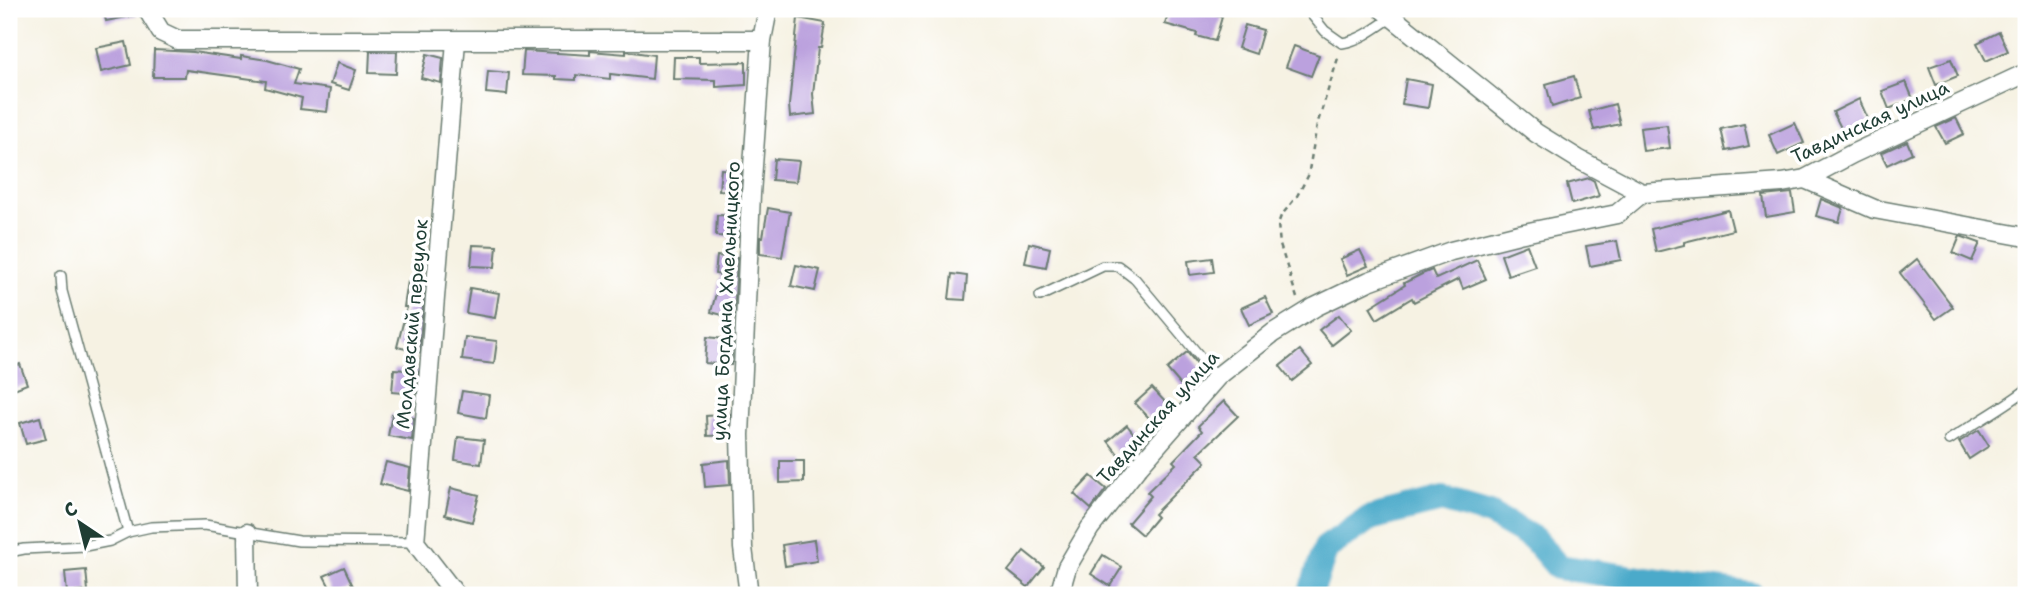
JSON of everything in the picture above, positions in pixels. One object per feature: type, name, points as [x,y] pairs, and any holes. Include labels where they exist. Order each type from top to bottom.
[{"type":"street","points":[[147,9],[161,32],[178,40],[762,40]]},
{"type":"street","name":"улица Богдана Хмельницкого","points":[[750,595],[743,548],[740,435],[751,194],[762,40],[768,9]]},
{"type":"street","points":[[1387,13],[1536,133],[1642,193]]},
{"type":"street","name":"Молдавский переулок","points":[[415,542],[456,41]]},
{"type":"street","name":"Тавдинская улица","points":[[1059,595],[1067,567],[1090,528],[1139,466],[1217,377],[1273,333],[1304,314],[1369,281],[1451,251],[1617,214],[1642,193],[1783,183],[1805,179],[1852,154],[2026,73]]},
{"type":"street","points":[[1805,179],[1874,209],[2026,237]]},
{"type":"street","points":[[247,533],[248,595]]},
{"type":"street","points":[[415,542],[456,595]]},
{"type":"lane","points":[[1307,9],[1325,31],[1342,43],[1370,32],[1387,13]]},
{"type":"lane","points":[[1040,296],[1103,266],[1118,266],[1135,279],[1217,377]]},
{"type":"lane","points":[[61,276],[62,290],[128,532]]},
{"type":"lane","points":[[1949,440],[2026,390]]},
{"type":"lane","points":[[9,541],[11,552],[85,546],[110,541],[128,532],[150,527],[205,525],[299,541],[415,542]]},
{"type":"path","points":[[1304,314],[1280,246],[1278,224],[1308,176],[1317,125],[1342,43]]},
{"type":"building","points":[[103,9],[136,9],[137,15],[106,21]]},
{"type":"building","points":[[1170,9],[1194,9],[1222,17],[1215,41],[1165,24]]},
{"type":"building","points":[[798,18],[825,23],[821,48],[818,48],[813,94],[815,114],[790,117],[789,105]]},
{"type":"building","points":[[1245,25],[1263,30],[1256,54],[1238,48]]},
{"type":"building","points":[[1999,32],[2008,51],[1986,61],[1977,43]]},
{"type":"building","points":[[126,42],[131,65],[101,72],[96,48]]},
{"type":"building","points":[[1294,46],[1319,55],[1311,76],[1286,67]]},
{"type":"building","points":[[154,50],[241,59],[241,56],[299,69],[294,84],[330,89],[327,112],[300,109],[302,98],[265,88],[266,81],[186,70],[185,77],[153,77]]},
{"type":"building","points":[[370,51],[397,52],[396,74],[369,73]]},
{"type":"building","points":[[524,51],[590,55],[590,51],[626,54],[626,51],[654,55],[652,79],[610,74],[610,79],[576,75],[576,80],[556,79],[556,76],[522,75]]},
{"type":"building","points":[[427,54],[443,58],[441,83],[421,78]]},
{"type":"building","points":[[674,57],[699,57],[699,63],[746,62],[746,85],[716,87],[716,80],[673,79]]},
{"type":"building","points":[[1951,59],[1958,76],[1936,85],[1929,67]]},
{"type":"building","points":[[337,63],[356,70],[349,90],[330,84]]},
{"type":"building","points":[[488,71],[509,73],[507,95],[486,93]]},
{"type":"building","points":[[1574,76],[1580,98],[1552,107],[1546,84]]},
{"type":"building","points":[[1406,79],[1432,84],[1428,108],[1402,104]]},
{"type":"building","points":[[1906,82],[1913,99],[1889,109],[1882,91]]},
{"type":"building","points":[[1859,99],[1869,121],[1844,134],[1833,112]]},
{"type":"building","points":[[1615,104],[1620,124],[1594,130],[1589,111]]},
{"type":"building","points":[[1956,118],[1964,134],[1945,143],[1936,127]]},
{"type":"building","points":[[1795,123],[1804,143],[1778,155],[1769,135]]},
{"type":"building","points":[[1744,124],[1749,146],[1726,151],[1721,129]]},
{"type":"building","points":[[1667,125],[1670,148],[1643,151],[1640,128]]},
{"type":"building","points":[[1907,141],[1912,153],[1887,165],[1881,153]]},
{"type":"building","points":[[774,159],[799,161],[796,182],[772,180]]},
{"type":"building","points":[[721,169],[741,171],[740,192],[719,190]]},
{"type":"building","points":[[1589,178],[1594,181],[1599,196],[1572,204],[1567,184]]},
{"type":"building","points":[[1792,193],[1795,212],[1766,217],[1763,196]]},
{"type":"building","points":[[1821,199],[1843,208],[1839,222],[1816,216]]},
{"type":"building","points":[[768,208],[790,212],[782,257],[760,254],[760,237],[763,237]]},
{"type":"building","points":[[1728,210],[1733,230],[1656,252],[1651,229]]},
{"type":"building","points":[[717,215],[739,216],[738,237],[716,236]]},
{"type":"building","points":[[1960,236],[1980,243],[1972,261],[1953,253]]},
{"type":"building","points":[[1617,241],[1621,260],[1590,266],[1586,246]]},
{"type":"building","points":[[1029,243],[1050,248],[1046,267],[1025,263]]},
{"type":"building","points":[[473,245],[497,246],[495,267],[471,266]]},
{"type":"building","points":[[1527,245],[1535,266],[1508,275],[1501,255]]},
{"type":"building","points":[[1360,250],[1368,266],[1347,275],[1340,259]]},
{"type":"building","points":[[717,256],[737,258],[734,318],[711,312],[721,275],[715,274]]},
{"type":"building","points":[[1212,258],[1214,272],[1190,275],[1188,261]]},
{"type":"building","points":[[1917,259],[1953,307],[1936,319],[1900,273]]},
{"type":"building","points":[[1477,260],[1486,279],[1463,289],[1459,279],[1414,302],[1412,298],[1377,319],[1370,307],[1422,274],[1432,270],[1436,279]]},
{"type":"building","points":[[796,265],[820,270],[815,291],[791,286]]},
{"type":"building","points":[[952,274],[967,276],[965,300],[949,299]]},
{"type":"building","points":[[408,281],[425,283],[419,352],[397,347],[407,307],[404,307]]},
{"type":"building","points":[[470,288],[499,293],[495,318],[466,313]]},
{"type":"building","points":[[1265,297],[1273,314],[1249,325],[1241,308]]},
{"type":"building","points":[[1339,315],[1351,330],[1332,345],[1319,330]]},
{"type":"building","points":[[465,337],[497,341],[494,364],[462,360]]},
{"type":"building","points":[[707,337],[733,340],[731,365],[705,363]]},
{"type":"building","points":[[1300,350],[1312,365],[1292,381],[1280,366]]},
{"type":"building","points":[[1187,352],[1205,374],[1186,391],[1167,369]]},
{"type":"building","points":[[20,364],[27,384],[9,391],[9,368]]},
{"type":"building","points":[[394,369],[418,371],[416,394],[392,392]]},
{"type":"building","points":[[1152,388],[1168,405],[1151,420],[1135,403]]},
{"type":"building","points":[[462,391],[489,395],[486,418],[458,413]]},
{"type":"building","points":[[1224,401],[1238,416],[1198,454],[1206,462],[1154,514],[1157,517],[1142,535],[1128,523],[1151,496],[1147,492],[1176,464],[1173,461],[1202,431],[1198,426]]},
{"type":"building","points":[[392,414],[414,418],[412,440],[388,436]]},
{"type":"building","points":[[730,414],[729,435],[707,436],[706,416]]},
{"type":"building","points":[[40,417],[46,439],[26,444],[20,423]]},
{"type":"building","points":[[1127,425],[1142,444],[1122,459],[1108,441]]},
{"type":"building","points":[[1979,430],[1989,446],[1969,459],[1959,442]]},
{"type":"building","points":[[458,437],[484,440],[481,464],[455,460]]},
{"type":"building","points":[[729,460],[730,485],[705,487],[703,463]]},
{"type":"building","points":[[780,461],[804,461],[804,482],[780,483]]},
{"type":"building","points":[[386,462],[410,468],[408,491],[380,484]]},
{"type":"building","points":[[1091,476],[1106,489],[1091,509],[1074,494]]},
{"type":"building","points":[[451,488],[479,495],[472,522],[445,515]]},
{"type":"building","points":[[814,540],[817,561],[785,566],[782,545]]},
{"type":"building","points":[[1024,551],[1044,567],[1028,587],[1008,571]]},
{"type":"building","points":[[1103,555],[1122,567],[1110,586],[1091,574]]},
{"type":"building","points":[[344,567],[353,586],[334,595],[324,576]]},
{"type":"building","points":[[86,570],[88,591],[67,593],[65,572]]},
{"type":"waterway","points":[[1310,595],[1326,548],[1370,518],[1442,500],[1490,514],[1534,539],[1558,567],[1752,595]]}]
